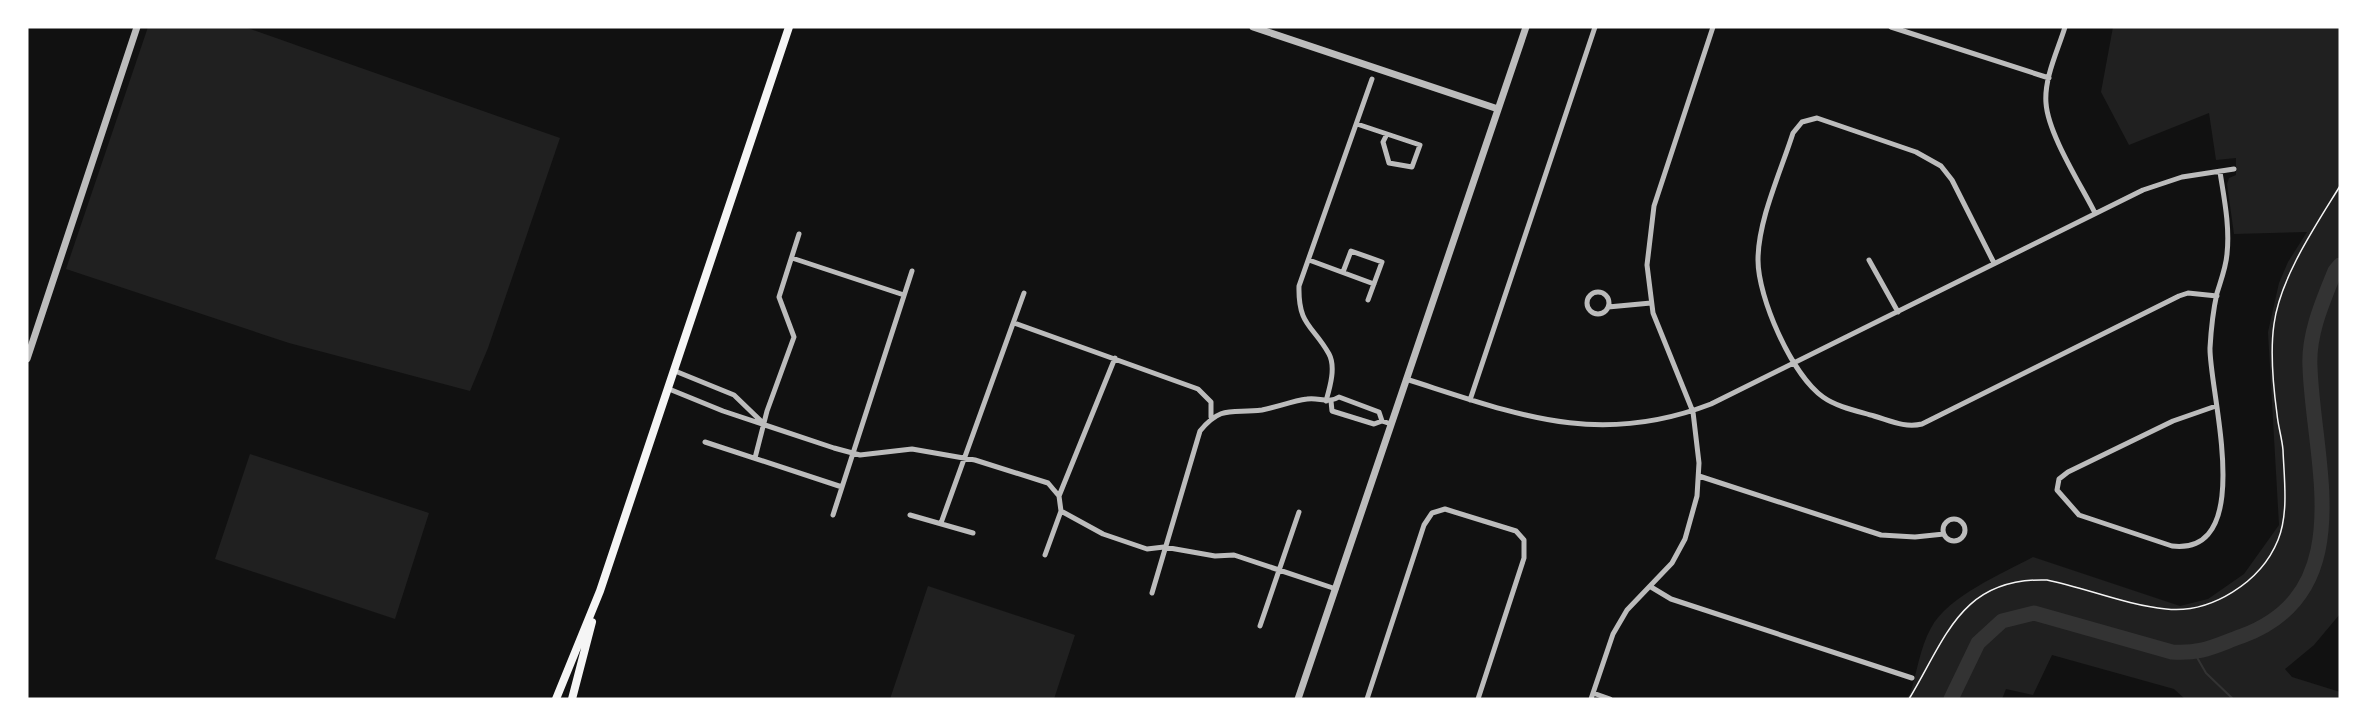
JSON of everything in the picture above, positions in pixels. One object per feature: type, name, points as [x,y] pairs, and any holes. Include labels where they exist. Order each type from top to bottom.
[{"type":"main road","points":[[556,699],[600,591],[789,27]]},
{"type":"main road","points":[[572,699],[600,591]]},
{"type":"street","points":[[27,358],[137,27]]},
{"type":"street","points":[[1254,27],[1498,109]]},
{"type":"street","points":[[1298,699],[1526,27]]},
{"type":"street","points":[[1470,400],[1595,27]]},
{"type":"street","points":[[1610,699],[1592,696],[1616,628],[1627,610],[1672,563],[1685,539],[1697,496],[1698,439],[1693,412],[1661,337],[1651,303],[1647,265],[1654,206],[1713,27]]},
{"type":"street","points":[[1891,27],[2049,78]]},
{"type":"street","points":[[2065,27],[2049,78],[2046,103],[2049,121],[2095,213]]},
{"type":"street","points":[[1372,80],[1299,286],[1299,298],[1303,320],[1330,356],[1332,381],[1329,401],[1332,411],[1374,424],[1382,421],[1390,424]]},
{"type":"street","points":[[1994,263],[1946,171],[1926,156],[1817,118],[1802,122],[1793,133],[1762,231],[1758,261],[1766,301],[1796,364],[1809,384],[1830,402],[1914,426],[1933,420],[2179,296],[2188,294],[2217,296]]},
{"type":"street","points":[[1357,123],[1420,146],[1412,167],[1389,163],[1383,142],[1387,134]]},
{"type":"street","points":[[1407,379],[1531,419],[1587,425],[1644,422],[1693,412],[1796,364],[2095,213],[2163,183],[2182,177],[2234,169]]},
{"type":"street","points":[[2216,406],[2157,429],[2059,478],[2057,490],[2079,514],[2172,546],[2187,546],[2195,543],[2214,524],[2223,500],[2223,466],[2216,406],[2210,357],[2217,296],[2228,252],[2226,210],[2220,172]]},
{"type":"street","points":[[755,458],[767,411],[794,337],[779,297],[799,234]]},
{"type":"street","points":[[1343,272],[1351,251],[1382,262],[1368,300]]},
{"type":"street","points":[[792,258],[904,295]]},
{"type":"street","points":[[1309,260],[1374,284]]},
{"type":"street","points":[[1869,260],[1898,312]]},
{"type":"street","points":[[833,515],[912,271]]},
{"type":"street","points":[[941,523],[1024,293]]},
{"type":"street","points":[[1608,307],[1607,298],[1601,293],[1593,293],[1587,300],[1588,308],[1594,314],[1602,313],[1608,307],[1651,303]]},
{"type":"street","points":[[1014,323],[1198,389],[1211,402],[1211,417]]},
{"type":"street","points":[[1045,555],[1061,511],[1059,496],[1115,358]]},
{"type":"street","points":[[675,371],[734,395],[765,425]]},
{"type":"street","points":[[669,389],[765,425],[853,453],[912,449],[963,458],[1048,483],[1059,496]]},
{"type":"street","points":[[1152,593],[1200,431],[1211,417],[1226,411],[1262,410],[1309,398],[1329,401],[1339,397],[1379,412],[1382,421]]},
{"type":"street","points":[[705,442],[842,487]]},
{"type":"street","points":[[1699,476],[1881,535],[1915,537],[1944,534]]},
{"type":"street","points":[[1367,699],[1424,525],[1432,513],[1438,510],[1451,510],[1516,531],[1524,540],[1524,558],[1478,699]]},
{"type":"street","points":[[1061,511],[1118,540],[1147,549],[1164,547],[1215,556],[1234,555],[1335,589]]},
{"type":"street","points":[[1260,626],[1299,512]]},
{"type":"street","points":[[910,515],[973,533]]},
{"type":"street","points":[[1951,519],[1960,520],[1965,527],[1964,535],[1958,541],[1949,540],[1944,534],[1945,525],[1951,519]]},
{"type":"street","points":[[1651,587],[1671,599],[1912,678]]},
{"type":"path","points":[[1909,699],[1957,615],[1990,591],[2007,584],[2030,579],[2047,580],[2167,609],[2191,609],[2238,589],[2261,567],[2278,539],[2284,515],[2283,447],[2277,413],[2272,344],[2277,304],[2297,262],[2340,186]]},
{"type":"shaded area","points":[[148,27],[245,27],[560,138],[488,348],[470,391],[289,343],[66,269]]},
{"type":"shaded area","points":[[2113,27],[2340,27],[2340,614],[2314,645],[2285,669],[2292,677],[2340,692],[2340,699],[2185,699],[2174,689],[2052,655],[2033,695],[2006,689],[2002,699],[1906,699],[1910,694],[1927,635],[1939,616],[1977,587],[2033,557],[2180,606],[2208,599],[2244,574],[2279,525],[2268,332],[2279,283],[2288,262],[2307,232],[2234,234],[2227,184],[2229,178],[2236,175],[2236,158],[2216,160],[2209,113],[2129,145],[2101,92]]},
{"type":"shaded area","points":[[250,454],[429,513],[395,619],[215,559]]},
{"type":"shaded area","points":[[928,586],[1075,635],[1054,699],[890,699]]},
{"type":"waterway","points":[[1951,699],[1978,643],[2002,621],[2034,613],[2172,652],[2192,652],[2242,636],[2279,616],[2303,589],[2317,556],[2322,520],[2321,482],[2310,367],[2311,342],[2326,294],[2335,271],[2340,265]]},
{"type":"waterway","points":[[2195,654],[2206,673],[2233,699]]}]
